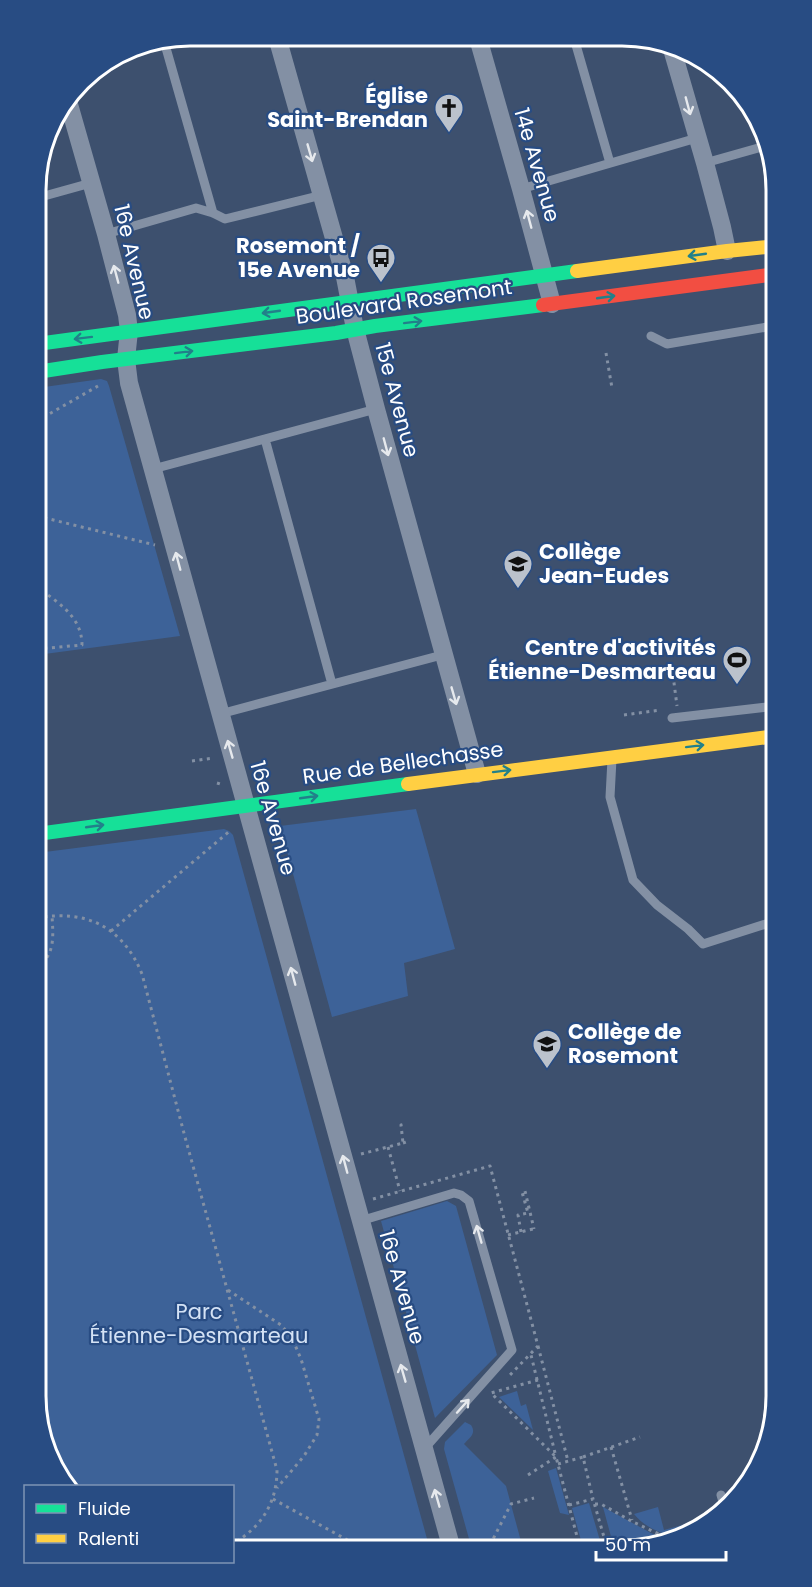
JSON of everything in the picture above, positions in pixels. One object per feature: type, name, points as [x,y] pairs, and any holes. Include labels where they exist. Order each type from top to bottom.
[{"type":"main road","name":"Boulevard Rosemont","points":[[47,343],[766,247]]},
{"type":"main road","name":"Boulevard Rosemont","points":[[47,371],[766,275]]},
{"type":"main road","name":"Rue de Bellechasse","points":[[46,833],[766,737]]},
{"type":"street","name":"15e Avenue","points":[[280,46],[345,277],[355,329],[376,409],[442,655],[477,774]]},
{"type":"street","name":"14e Avenue","points":[[480,46],[552,304]]},
{"type":"street","points":[[674,57],[727,251]]},
{"type":"street","name":"16e Avenue","points":[[71,110],[127,315],[128,378],[449,1540]]},
{"type":"lane","points":[[576,46],[610,163]]},
{"type":"lane","points":[[166,49],[213,213]]},
{"type":"lane","points":[[521,189],[697,138]]},
{"type":"lane","points":[[705,164],[759,148]]},
{"type":"lane","points":[[47,195],[91,183]]},
{"type":"lane","points":[[106,234],[196,208],[225,219],[322,195]]},
{"type":"lane","points":[[651,336],[667,344],[766,327]]},
{"type":"lane","points":[[153,469],[376,409]]},
{"type":"lane","points":[[265,439],[332,684]]},
{"type":"lane","points":[[220,714],[442,655]]},
{"type":"lane","points":[[672,718],[766,707]]},
{"type":"lane","points":[[612,757],[610,797],[633,880],[657,905],[703,944],[765,924]]},
{"type":"lane","points":[[360,1221],[454,1193],[469,1201],[513,1350],[424,1449]]},
{"type":"path","points":[[606,353],[612,388]]},
{"type":"path","points":[[47,415],[99,385]]},
{"type":"path","points":[[47,518],[155,545]]},
{"type":"path","points":[[47,594],[74,618],[82,637],[82,645],[47,648]]},
{"type":"path","points":[[673,675],[677,707]]},
{"type":"path","points":[[192,760],[214,758]]},
{"type":"path","points":[[111,931],[231,829]]},
{"type":"path","points":[[46,959],[53,947],[52,915]]},
{"type":"path","points":[[46,916],[81,917],[111,931],[126,945],[142,974],[277,1470],[273,1499],[255,1527],[238,1540]]},
{"type":"path","points":[[403,1143],[401,1125],[405,1124]]},
{"type":"path","points":[[361,1154],[409,1141]]},
{"type":"path","points":[[388,1147],[400,1191]]},
{"type":"path","points":[[508,1235],[535,1229],[525,1191],[522,1192],[528,1213],[518,1215],[521,1232]]},
{"type":"path","points":[[227,1289],[287,1331],[301,1359],[319,1419],[317,1435],[304,1456],[276,1489]]},
{"type":"path","points":[[538,1346],[568,1461]]},
{"type":"path","points":[[531,1354],[578,1540]]},
{"type":"path","points":[[537,1380],[491,1393],[556,1457]]},
{"type":"path","points":[[558,1464],[598,1453],[640,1437]]},
{"type":"path","points":[[611,1447],[633,1522]]},
{"type":"path","points":[[528,1474],[556,1457]]},
{"type":"path","points":[[583,1457],[605,1540]]},
{"type":"path","points":[[493,1540],[511,1504],[534,1498]]},
{"type":"path","points":[[273,1499],[347,1540]]},
{"type":"path","points":[[569,1505],[593,1499]]},
{"type":"path","points":[[595,1504],[601,1504],[661,1535]]},
{"type":"green space","points":[[101,379],[107,381],[180,636],[47,654],[47,387]]},
{"type":"green space","points":[[416,809],[455,949],[404,963],[408,996],[332,1017],[280,826]]},
{"type":"green space","name":"Parc Étienne-Desmarteau","points":[[224,829],[233,835],[427,1540],[234,1540],[234,1485],[77,1485],[61,1460],[51,1434],[46,1397],[46,852]]},
{"type":"green space","points":[[447,1201],[456,1206],[497,1355],[435,1418],[381,1221]]},
{"type":"green space","points":[[517,1391],[521,1406],[526,1404],[533,1430],[499,1397]]},
{"type":"green space","points":[[465,1422],[471,1425],[472,1436],[464,1444],[506,1486],[521,1540],[469,1540],[444,1449],[445,1442]]},
{"type":"green space","points":[[556,1468],[569,1515],[560,1513],[548,1471]]},
{"type":"green space","points":[[589,1503],[600,1540],[581,1540],[572,1508]]},
{"type":"green space","points":[[603,1507],[658,1536],[631,1540],[612,1540]]},
{"type":"green space","points":[[658,1507],[664,1530],[691,1523],[664,1534],[648,1526],[634,1514]]},
{"type":"traffic: fast","points":[[47,343],[577,271]]},
{"type":"traffic: fast","points":[[47,370],[543,305]]},
{"type":"traffic: fast","points":[[46,833],[408,784]]},
{"type":"traffic: slow","points":[[577,271],[766,247]]},
{"type":"traffic: slow","points":[[408,784],[766,737]]},
{"type":"traffic: jam","points":[[543,305],[766,275]]},
{"type":"place","name":"Église Saint-Brendan","points":[[449,134]]},
{"type":"place","name":"Rosemont / 15e Avenue","points":[[381,284]]},
{"type":"place","name":"Collège Jean-Eudes","points":[[518,590]]},
{"type":"place","name":"Centre d'activités Étienne-Desmarteau","points":[[737,686]]},
{"type":"place","name":"Collège de Rosemont","points":[[547,1070]]}]
